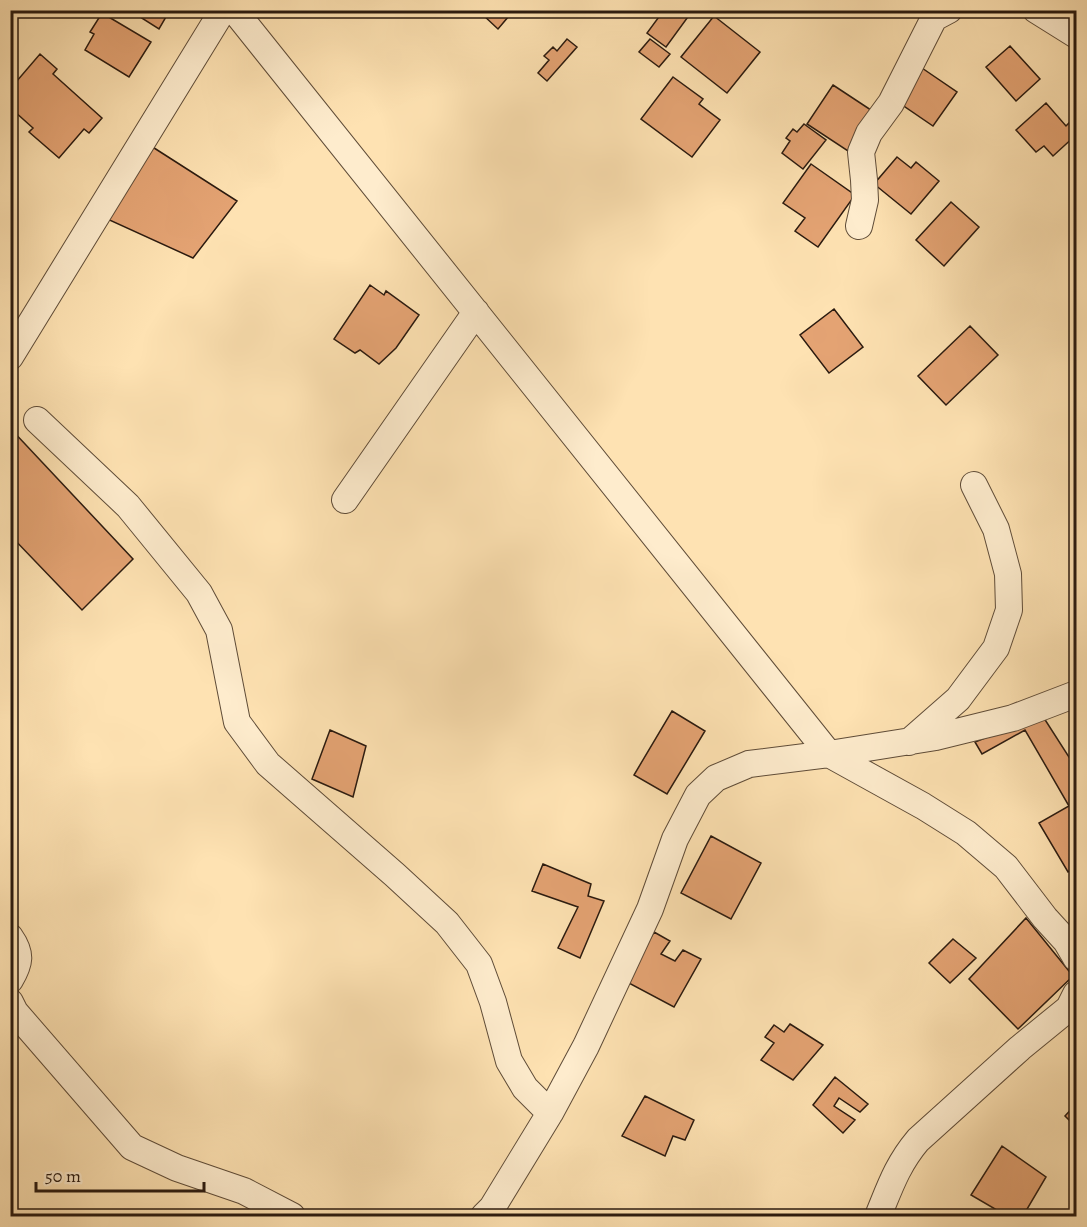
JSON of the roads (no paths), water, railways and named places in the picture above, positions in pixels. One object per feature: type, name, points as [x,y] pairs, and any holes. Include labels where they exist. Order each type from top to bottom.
[{"type":"street","points":[[10,357],[223,10]]},
{"type":"street","points":[[234,10],[829,754],[923,806],[966,833],[1006,867],[1077,958]]},
{"type":"street","points":[[859,226],[865,200],[861,152],[869,133],[891,104],[934,18],[949,10]]},
{"type":"street","points":[[1035,10],[1077,36]]},
{"type":"street","points":[[345,500],[476,312]]},
{"type":"street","points":[[37,420],[128,506],[200,593],[219,630],[237,722],[268,764],[447,923],[479,964],[493,1002],[509,1061],[525,1088],[550,1113]]},
{"type":"street","points":[[908,742],[958,699],[996,648],[1009,610],[1008,573],[996,529],[974,485]]},
{"type":"street","points":[[484,1216],[492,1208],[550,1113],[586,1046],[650,909],[675,839],[698,795],[717,778],[748,764],[936,738],[1013,718],[1077,694]]},
{"type":"street","points":[[10,937],[18,948],[17,968],[10,980]]},
{"type":"street","points":[[878,1216],[897,1170],[918,1140],[1020,1048],[1069,1008],[1077,994]]},
{"type":"street","points":[[10,1002],[15,1012],[132,1147],[177,1168],[244,1191],[292,1216]]}]
